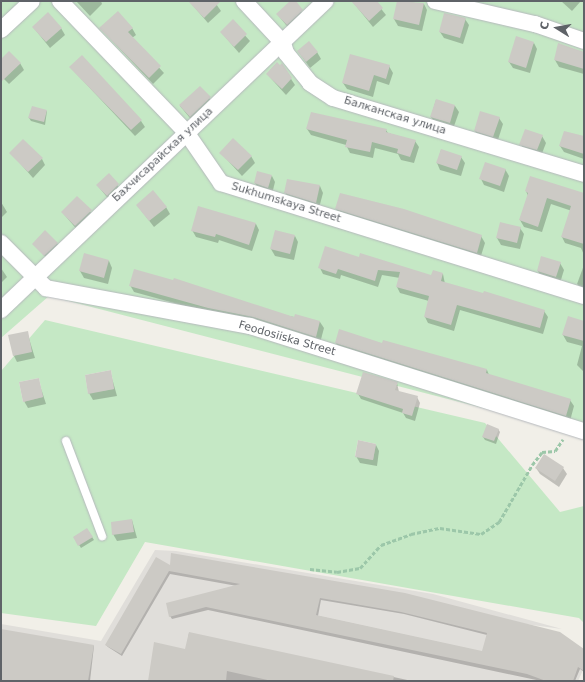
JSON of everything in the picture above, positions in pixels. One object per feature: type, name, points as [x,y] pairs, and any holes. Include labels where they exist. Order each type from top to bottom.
[{"type":"street","points":[[1,30],[32,1]]},
{"type":"street","name":"Sukhumskaya Street","points":[[60,1],[186,132],[221,183],[584,296]]},
{"type":"street","name":"Балканская улица","points":[[244,1],[283,43],[286,54],[310,83],[334,98],[584,174]]},
{"type":"street","name":"Бахчисарайская улица","points":[[1,310],[186,132],[283,43],[326,1]]},
{"type":"street","points":[[435,1],[535,24],[584,41]]},
{"type":"street","name":"Feodosiiska Street","points":[[1,242],[34,278],[46,288],[250,326],[578,429]]},
{"type":"lane","points":[[66,442],[102,536]]},
{"type":"path","points":[[310,569],[337,572],[360,568],[381,545],[411,534],[440,528],[481,534],[499,522],[532,465],[542,452],[555,451],[578,429]]},
{"type":"shaded area","points":[[155,550],[176,551],[433,594],[562,629],[464,616],[584,668],[578,681],[1,681],[1,624],[101,641]]},
{"type":"green space","points":[[1,1],[584,1],[584,434],[49,296],[1,338]]},
{"type":"green space","points":[[45,320],[485,423],[560,512],[584,506],[584,623],[579,618],[145,542],[96,626],[1,613],[1,371]],"holes":[[[111,370],[114,389],[88,393],[85,375]],[[39,378],[43,397],[23,402],[19,382]],[[358,440],[376,444],[373,460],[355,456]]]},
{"type":"building","points":[[188,1],[221,1],[204,18]]},
{"type":"building","points":[[290,1],[296,1],[303,10],[287,25],[276,14]]},
{"type":"building","points":[[351,1],[377,1],[383,8],[369,21]]},
{"type":"building","points":[[397,1],[424,3],[419,25],[393,19]]},
{"type":"building","points":[[118,11],[133,28],[128,32],[161,66],[149,78],[99,28]]},
{"type":"building","points":[[48,12],[62,28],[46,42],[32,27]]},
{"type":"building","points":[[444,13],[466,18],[460,38],[439,32]]},
{"type":"building","points":[[233,19],[247,34],[234,47],[220,32]]},
{"type":"building","points":[[516,36],[534,42],[526,68],[508,62]]},
{"type":"building","points":[[309,41],[318,52],[306,62],[297,51]]},
{"type":"building","points":[[558,43],[584,52],[584,69],[554,60]]},
{"type":"building","points":[[9,51],[21,63],[1,82],[1,59]]},
{"type":"building","points":[[350,54],[390,65],[386,79],[374,75],[369,91],[342,83]]},
{"type":"building","points":[[82,55],[142,120],[131,130],[69,67]]},
{"type":"building","points":[[277,62],[280,65],[282,63],[292,78],[282,89],[266,74]]},
{"type":"building","points":[[200,86],[211,97],[190,117],[179,105]]},
{"type":"building","points":[[436,99],[455,105],[450,123],[430,117]]},
{"type":"building","points":[[32,106],[47,110],[44,122],[28,118]]},
{"type":"building","points":[[480,111],[500,117],[493,137],[474,131]]},
{"type":"building","points":[[311,112],[387,129],[386,132],[416,140],[410,157],[397,153],[398,149],[372,142],[370,152],[345,147],[347,140],[306,129]]},
{"type":"building","points":[[525,129],[543,135],[537,150],[519,145]]},
{"type":"building","points":[[564,131],[584,136],[584,154],[559,146]]},
{"type":"building","points":[[233,138],[252,156],[238,170],[219,153]]},
{"type":"building","points":[[23,139],[43,158],[28,172],[9,153]]},
{"type":"building","points":[[441,149],[462,156],[457,170],[436,163]]},
{"type":"building","points":[[485,162],[506,169],[500,186],[479,179]]},
{"type":"building","points":[[257,171],[272,175],[268,188],[254,183]]},
{"type":"building","points":[[109,173],[119,184],[107,196],[96,185]]},
{"type":"building","points":[[530,176],[584,193],[584,244],[561,237],[571,206],[547,198],[538,227],[519,220],[528,193],[525,191]]},
{"type":"building","points":[[287,179],[320,185],[316,203],[284,193]]},
{"type":"building","points":[[153,190],[167,207],[149,221],[136,205]]},
{"type":"building","points":[[340,193],[404,209],[482,235],[477,253],[335,209]]},
{"type":"building","points":[[77,196],[92,210],[75,226],[61,212]]},
{"type":"building","points":[[198,206],[256,223],[249,245],[216,234],[215,237],[191,231]]},
{"type":"building","points":[[500,222],[521,227],[517,243],[496,238]]},
{"type":"building","points":[[45,230],[58,243],[44,256],[32,244]]},
{"type":"building","points":[[275,230],[295,235],[290,254],[270,249]]},
{"type":"building","points":[[325,246],[359,257],[360,253],[431,275],[433,270],[443,273],[441,281],[483,293],[484,291],[545,310],[540,328],[457,305],[451,325],[424,317],[429,296],[396,287],[400,272],[378,270],[375,281],[338,269],[336,274],[318,268]]},
{"type":"building","points":[[84,253],[109,260],[104,278],[79,271]]},
{"type":"building","points":[[541,256],[561,262],[556,277],[537,271]]},
{"type":"building","points":[[134,269],[173,280],[174,278],[294,317],[295,314],[320,321],[316,337],[253,317],[208,308],[129,286]]},
{"type":"building","points":[[568,316],[584,321],[584,341],[562,335]]},
{"type":"building","points":[[339,329],[382,343],[383,340],[487,369],[486,373],[571,399],[566,416],[335,343]]},
{"type":"building","points":[[28,331],[32,352],[13,356],[8,335]]},
{"type":"building","points":[[111,370],[114,389],[88,394],[85,375]]},
{"type":"building","points":[[363,372],[398,382],[395,390],[418,396],[412,416],[402,413],[403,409],[356,394]]},
{"type":"building","points":[[39,378],[43,397],[23,402],[19,382]]},
{"type":"building","points":[[487,424],[499,429],[494,441],[482,437]]},
{"type":"building","points":[[358,440],[376,444],[373,460],[355,457]]},
{"type":"building","points":[[544,454],[564,467],[555,481],[535,468]]},
{"type":"building","points":[[132,519],[134,532],[112,535],[111,522]]},
{"type":"building","points":[[87,528],[93,537],[78,546],[73,537]]},
{"type":"building","points":[[171,553],[405,593],[560,632],[584,649],[584,671],[578,667],[573,681],[546,681],[527,674],[206,607],[169,617],[166,603],[240,584],[169,571],[121,654],[105,645],[156,557],[170,565]],"holes":[[[320,598],[401,612],[487,633],[482,651],[316,615]]]},
{"type":"building","points":[[1,629],[94,645],[88,681],[1,681]]},
{"type":"building","points":[[189,632],[394,676],[393,681],[272,681],[227,671],[226,681],[148,681],[154,642],[185,649]]}]
